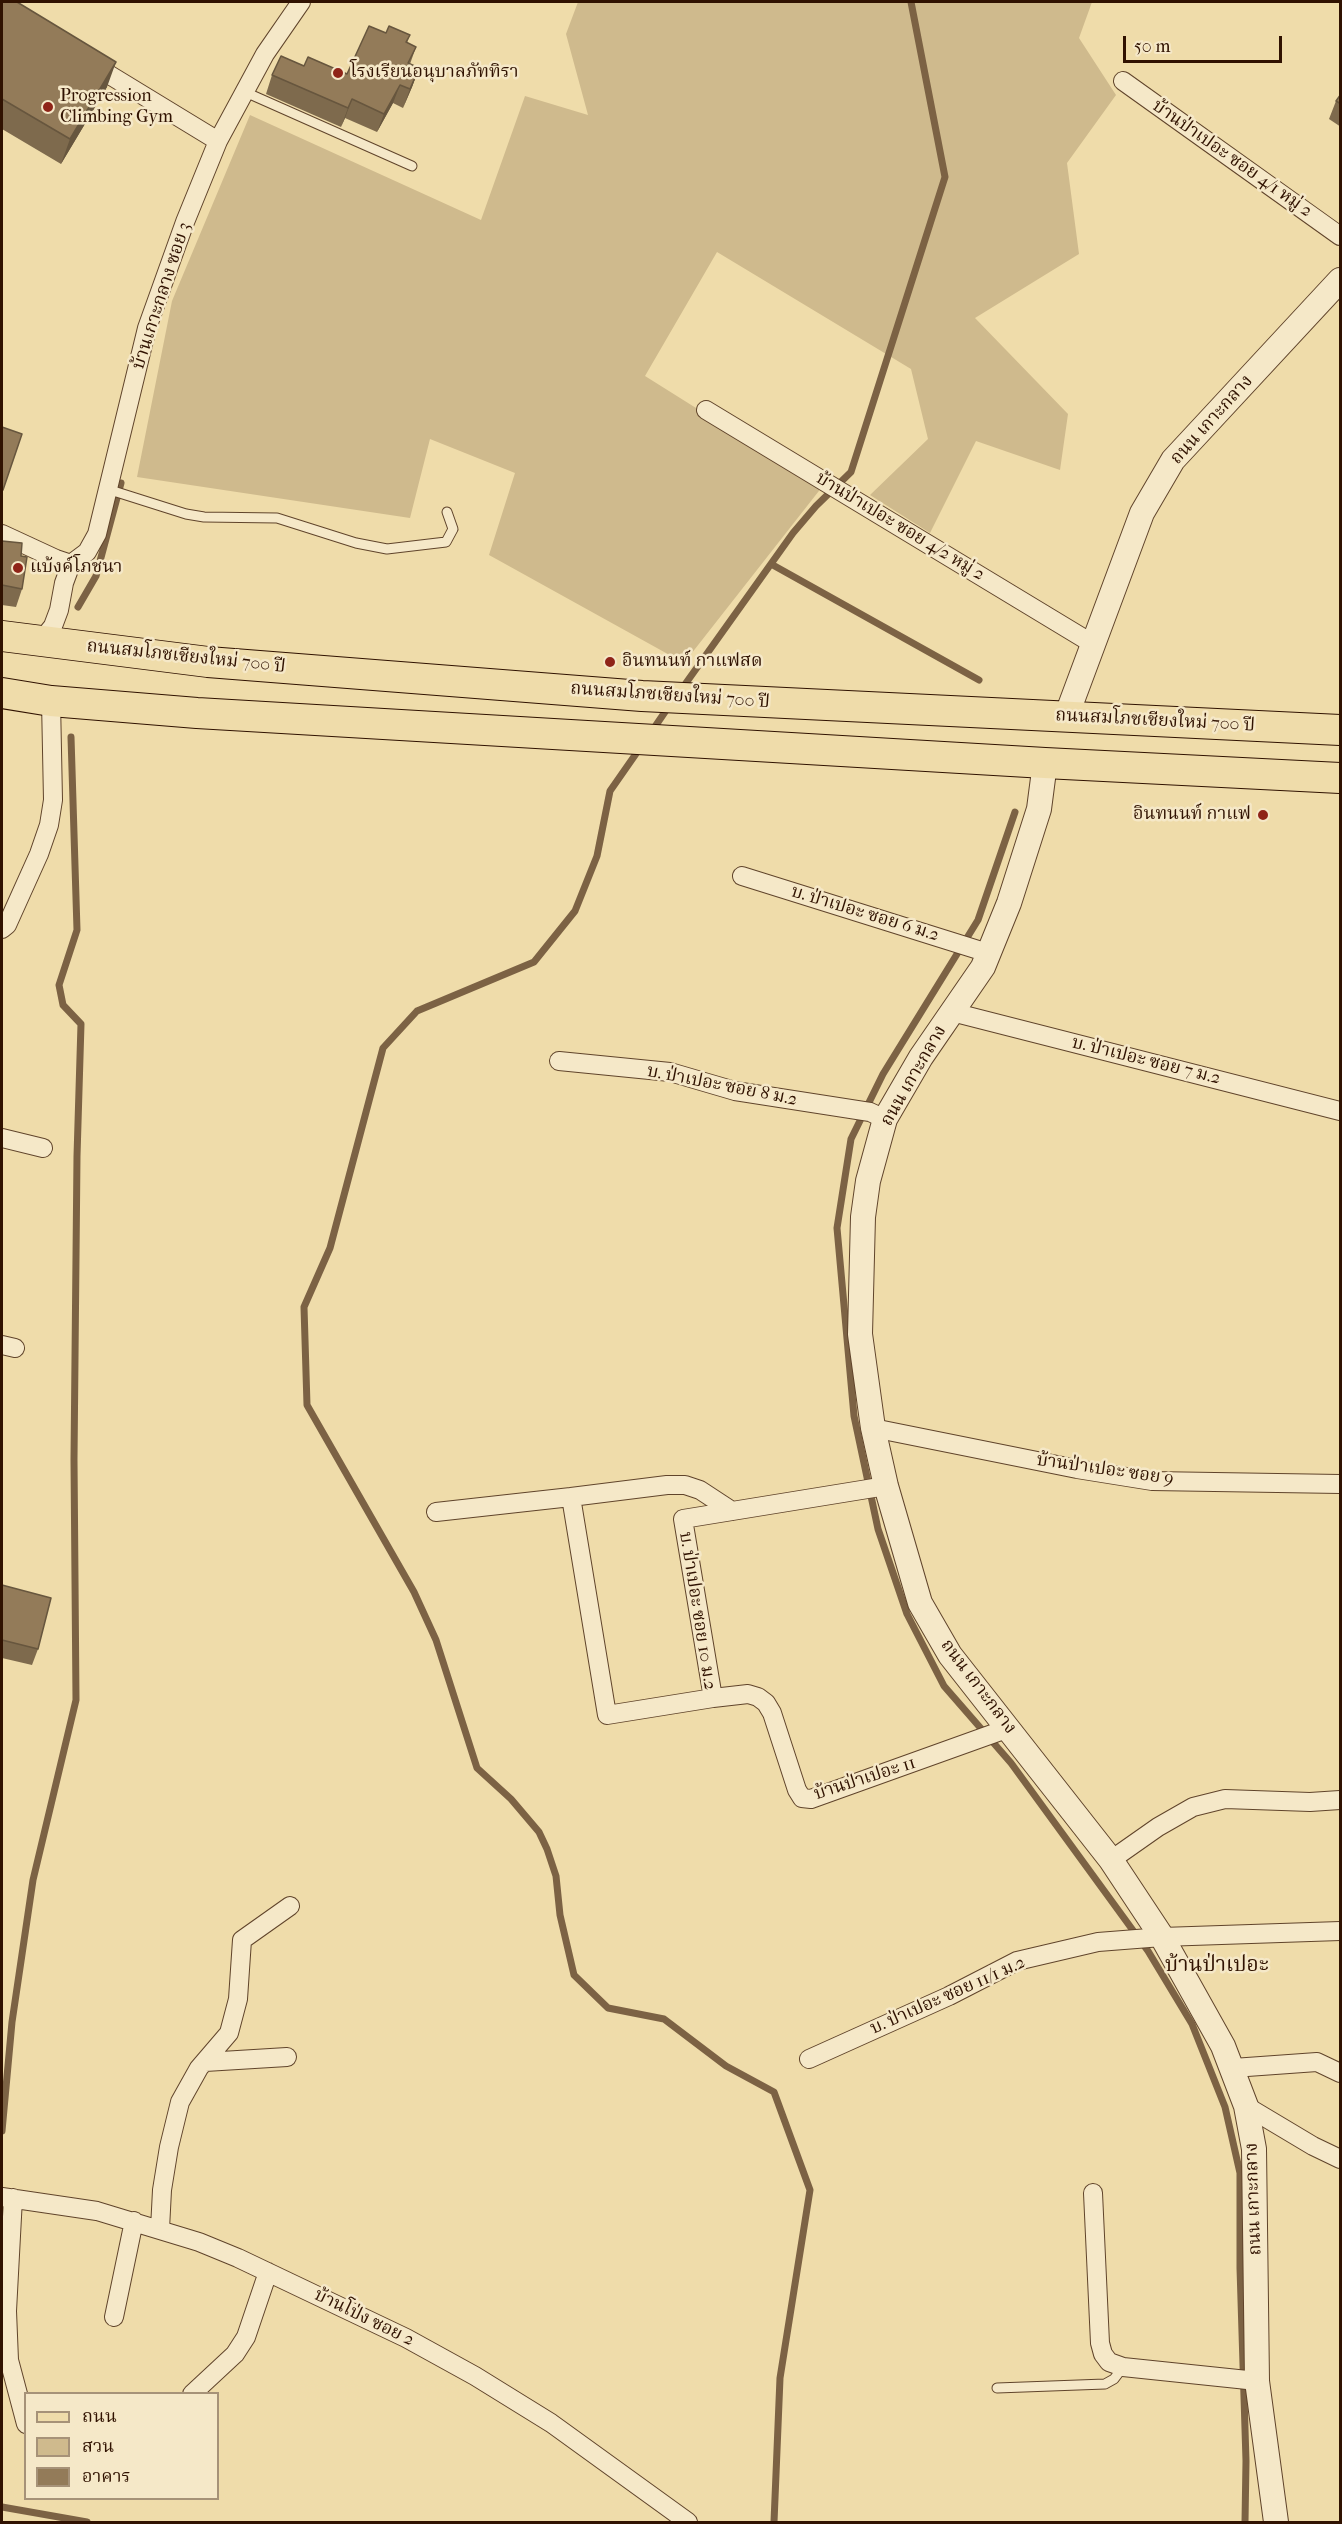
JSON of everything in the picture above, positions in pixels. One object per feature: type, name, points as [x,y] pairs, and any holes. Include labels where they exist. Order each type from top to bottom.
[{"type":"main road","name":"ถนนสมโภชเชียงใหม่ 700 ปี","points":[[2,636],[208,662],[642,696],[1341,730]]},
{"type":"main road","points":[[2,693],[51,701],[197,713],[1045,763],[1341,778]]},
{"type":"street","name":"บ้านเกาะกลาง ซอย 3","points":[[71,564],[87,552],[97,534],[147,328],[185,222],[218,141],[265,54],[301,2]]},
{"type":"street","points":[[70,51],[218,141]]},
{"type":"street","name":"บ้านป่าเปอะ ซอย 4/1 หมู่ 2","points":[[1123,81],[1341,236]]},
{"type":"street","name":"ถนน เกาะกลาง","points":[[1066,717],[1142,513],[1173,460],[1341,280]]},
{"type":"street","name":"บ้านป่าเปอะ ซอย 4/2 หมู่ 2","points":[[706,410],[1093,644]]},
{"type":"street","points":[[2,534],[71,564],[56,618],[41,641]]},
{"type":"street","points":[[2,929],[11,915],[49,825],[53,800],[51,701]]},
{"type":"street","name":"ถนน เกาะกลาง","points":[[1045,763],[1039,809],[1009,903],[982,967],[921,1057],[871,1114],[868,1181],[861,1251],[860,1334],[873,1428],[874,1488],[920,1603],[995,1734],[1111,1860],[1155,1938],[1223,2046],[1233,2068],[1246,2106],[1254,2149],[1247,2380],[1276,2523]]},
{"type":"street","name":"บ. ป่าเปอะ ซอย 6 ม.2","points":[[742,876],[988,953]]},
{"type":"street","name":"บ. ป่าเปอะ ซอย 7 ม.2","points":[[952,1012],[1341,1111]]},
{"type":"street","name":"บ. ป่าเปอะ ซอย 8 ม.2","points":[[559,1061],[670,1072],[735,1091],[871,1114]]},
{"type":"street","points":[[2,1138],[43,1148]]},
{"type":"street","name":"บ้านป่าเปอะ ซอย 9","points":[[873,1428],[1077,1469],[1152,1481],[1341,1484]]},
{"type":"street","points":[[436,1512],[667,1485],[685,1485],[700,1490],[732,1511]]},
{"type":"street","name":"บ. ป่าเปอะ ซอย 10 ม.2","points":[[571,1497],[607,1715],[712,1698],[683,1519],[874,1488]]},
{"type":"street","name":"บ้านป่าเปอะ 11","points":[[712,1698],[748,1694],[766,1703],[772,1713],[797,1790],[802,1798],[811,1799],[995,1734]]},
{"type":"street","points":[[1111,1860],[1158,1827],[1193,1808],[1226,1799],[1310,1802],[1341,1800]]},
{"type":"street","points":[[160,2229],[167,2158],[180,2102],[189,2084],[228,2033],[235,2014],[242,1940],[290,1906]]},
{"type":"street","name":"บ. ป่าเปอะ ซอย 11/1 ม.2","points":[[809,2059],[949,1996],[1017,1961],[1098,1942],[1341,1931]]},
{"type":"street","points":[[205,2062],[288,2057]]},
{"type":"street","points":[[1233,2068],[1317,2062],[1341,2073]]},
{"type":"street","points":[[1246,2106],[1313,2146],[1341,2158]]},
{"type":"street","points":[[1094,2193],[1100,2343],[1103,2354],[1109,2362],[1123,2367],[1247,2380]]},
{"type":"street","points":[[5,2197],[9,2360],[24,2416]]},
{"type":"street","name":"บ้านโป่ง ซอย 2","points":[[5,2197],[97,2211],[134,2221],[199,2242],[268,2272],[406,2338],[475,2376],[551,2423],[688,2523]]},
{"type":"street","points":[[114,2317],[134,2221]]},
{"type":"street","points":[[194,2392],[235,2354],[246,2337],[268,2272]]},
{"type":"lane","points":[[245,92],[412,166]]},
{"type":"lane","points":[[107,489],[186,514],[204,517],[278,518],[356,543],[387,549],[446,542],[453,529],[447,512]]},
{"type":"lane","points":[[997,2388],[1105,2384],[1114,2379],[1123,2367]]},
{"type":"green space","points":[[578,2],[1092,2],[1079,38],[1116,95],[1067,163],[1079,254],[975,318],[1068,414],[1060,470],[976,441],[930,533],[870,495],[928,439],[911,369],[717,252],[645,376],[822,487],[684,663],[489,555],[515,473],[430,439],[410,518],[137,477],[172,301],[250,115],[481,220],[525,96],[588,115],[566,34]]},
{"type":"building","name":"Progression Climbing Gym","points":[[2,2],[17,2],[116,62],[70,139],[2,99]]},
{"type":"building","points":[[369,26],[386,33],[389,26],[410,35],[406,42],[416,47],[408,63],[419,68],[410,89],[400,85],[384,114],[352,99],[348,108],[272,75],[281,56],[304,66],[308,57],[347,74]]},
{"type":"building","points":[[1341,94],[1341,104],[1336,101]]},
{"type":"building","points":[[2,427],[22,434],[3,490],[2,490]]},
{"type":"building","points":[[2,541],[22,543],[21,556],[27,557],[22,589],[2,585]]},
{"type":"building","points":[[2,1585],[51,1598],[38,1649],[2,1640]]},
{"type":"waterway","points":[[681,690],[793,533],[816,506],[851,472],[945,177],[911,2]]},
{"type":"waterway","points":[[78,607],[96,576],[121,483]]},
{"type":"waterway","points":[[771,564],[979,680]]},
{"type":"waterway","points":[[652,731],[669,706]]},
{"type":"waterway","points":[[2,2131],[12,2022],[33,1880],[76,1700],[74,1459],[77,1156],[81,1024],[63,1005],[59,985],[77,930],[71,737]]},
{"type":"waterway","points":[[640,748],[610,791],[597,856],[575,911],[534,962],[417,1011],[383,1048],[330,1248],[304,1307],[307,1405],[414,1592],[436,1640],[477,1768],[511,1799],[539,1832],[547,1849],[556,1876],[560,1915],[574,1975],[608,2008],[664,2019],[726,2066],[774,2092],[810,2190],[780,2378],[774,2522]]},
{"type":"waterway","points":[[1015,812],[978,920],[883,1074],[851,1139],[837,1228],[854,1416],[878,1529],[907,1614],[944,1686],[1011,1763],[1148,1951],[1192,2024],[1225,2107],[1240,2173],[1240,2268],[1246,2461],[1245,2522]]},
{"type":"waterway","points":[[2,2507],[87,2522]]},
{"type":"place","name":"โรงเรียนอนุบาลภัททิรา","points":[[338,73]]},
{"type":"place","name":"Progression Climbing Gym","points":[[48,107]]},
{"type":"place","name":"แบ้งค์โภชนา","points":[[18,568]]},
{"type":"place","name":"อินทนนท์ กาแฟสด","points":[[610,662]]},
{"type":"place","name":"อินทนนท์ กาแฟ","points":[[1263,815]]},
{"type":"district","name":"บ้านป่าเปอะ","points":[[1217,1966]]}]
